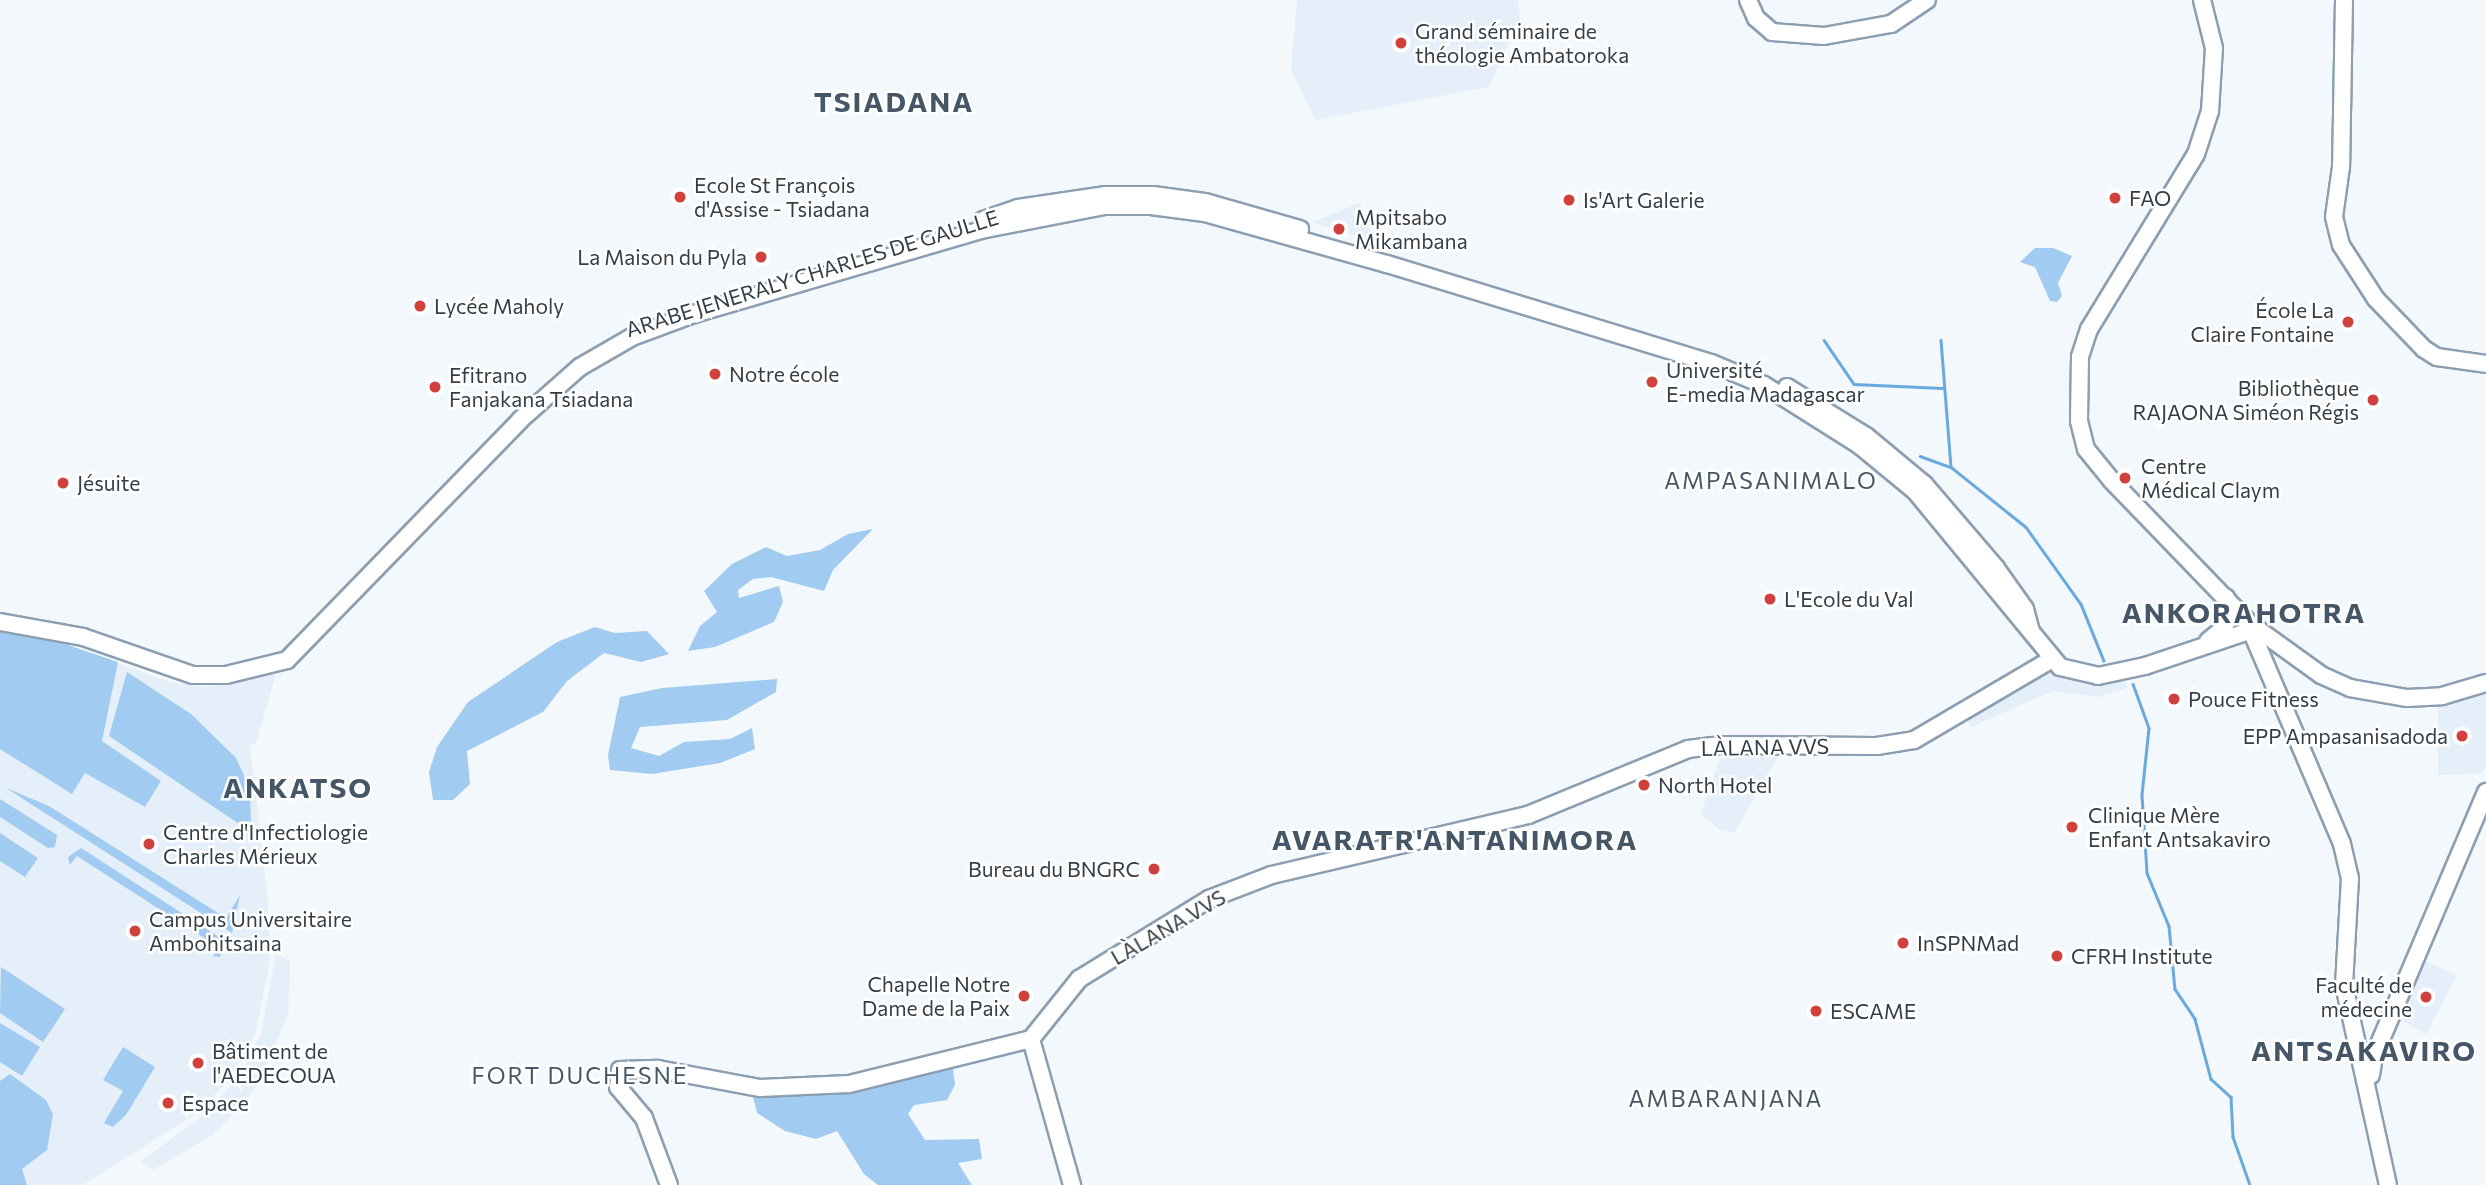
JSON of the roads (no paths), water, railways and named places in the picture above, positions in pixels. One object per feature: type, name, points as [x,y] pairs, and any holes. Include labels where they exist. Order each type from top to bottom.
[{"type":"main road","points":[[1748,0],[1756,18],[1772,32],[1824,36],[1891,24],[1927,0]]},
{"type":"main road","points":[[2202,0],[2214,48],[2210,111],[2196,154],[2089,329],[2080,358],[2079,421],[2086,449],[2112,481],[2226,597],[2265,643],[2321,675],[2379,695],[2442,696],[2486,683]]},
{"type":"main road","points":[[2344,0],[2342,156],[2334,217],[2341,245],[2376,299],[2424,349],[2437,357],[2486,364]]},
{"type":"main road","name":"ARABE JENERALY CHARLES DE GAULLE","points":[[0,622],[83,637],[193,675],[226,675],[276,664],[298,652],[520,419],[580,367],[632,337],[694,314],[981,230],[1105,206],[1205,213],[1686,355],[1764,385],[1859,445],[1915,491],[2032,631],[2052,659],[2071,671],[2098,676],[2184,653],[2249,626]]},
{"type":"main road","points":[[2206,642],[2223,629],[2230,615],[2226,597]]},
{"type":"main road","name":"ARABE JENERALY CHARLES DE GAULLE","points":[[2184,653],[2249,626]]},
{"type":"main road","points":[[2265,643],[2342,844],[2350,878],[2341,1007],[2354,1040],[2388,1185]]},
{"type":"main road","name":"LÀLANA VVS","points":[[1031,1039],[1079,979],[1209,898],[1272,875],[1528,815],[1688,749],[1719,745],[1877,746],[1914,740],[2052,659]]},
{"type":"main road","points":[[2371,1105],[2371,1068],[2381,1038],[2486,792]]},
{"type":"main road","points":[[2354,1040],[2381,1038]]},
{"type":"main road","points":[[669,1185],[644,1118],[618,1087],[617,1074],[626,1068],[658,1069],[761,1088],[849,1084],[1031,1039],[1072,1185]]},
{"type":"waterway","points":[[1824,340],[1854,384],[1942,388]]},
{"type":"waterway","points":[[1941,340],[1951,466]]},
{"type":"waterway","points":[[1920,456],[1951,467],[2026,527],[2081,604],[2104,661]]},
{"type":"waterway","points":[[2133,684],[2149,728],[2142,795],[2147,873],[2169,926],[2175,989],[2195,1019],[2211,1079],[2231,1097],[2233,1137],[2250,1185]]},
{"type":"place","name":"Grand séminaire de théologie Ambatoroka","points":[[1401,43]]},
{"type":"place","name":"Ecole St François d'Assise - Tsiadana","points":[[680,197]]},
{"type":"place","name":"FAO","points":[[2115,198]]},
{"type":"place","name":"Is'Art Galerie","points":[[1569,200]]},
{"type":"place","name":"Mpitsabo Mikambana","points":[[1339,229]]},
{"type":"place","name":"La Maison du Pyla","points":[[761,257]]},
{"type":"place","name":"Lycée Maholy","points":[[420,306]]},
{"type":"place","name":"École La Claire Fontaine","points":[[2348,322]]},
{"type":"place","name":"Notre école","points":[[715,374]]},
{"type":"place","name":"Université E-media Madagascar","points":[[1652,382]]},
{"type":"place","name":"Efitrano Fanjakana Tsiadana","points":[[435,387]]},
{"type":"place","name":"Bibliothèque RAJAONA Siméon Régis","points":[[2373,400]]},
{"type":"place","name":"Centre Médical Claym","points":[[2125,478]]},
{"type":"place","name":"Jésuite","points":[[63,483]]},
{"type":"place","name":"L'Ecole du Val","points":[[1770,599]]},
{"type":"place","name":"Pouce Fitness","points":[[2174,699]]},
{"type":"place","name":"EPP Ampasanisadoda","points":[[2462,736]]},
{"type":"place","name":"North Hotel","points":[[1644,785]]},
{"type":"place","name":"Clinique Mère Enfant Antsakaviro","points":[[2072,827]]},
{"type":"place","name":"Centre d'Infectiologie Charles Mérieux","points":[[149,844]]},
{"type":"place","name":"Bureau du BNGRC","points":[[1154,869]]},
{"type":"place","name":"Campus Universitaire Ambohitsaina","points":[[135,931]]},
{"type":"place","name":"InSPNMad","points":[[1903,943]]},
{"type":"place","name":"CFRH Institute","points":[[2057,956]]},
{"type":"place","name":"Chapelle Notre Dame de la Paix","points":[[1024,996]]},
{"type":"place","name":"Faculté de médecine","points":[[2426,997]]},
{"type":"place","name":"ESCAME","points":[[1816,1011]]},
{"type":"place","name":"Bâtiment de l'AEDECOUA","points":[[198,1063]]},
{"type":"place","name":"Espace","points":[[168,1103]]},
{"type":"district","name":"TSIADANA","points":[[894,101]]},
{"type":"district","name":"AMPASANIMALO","points":[[1771,480]]},
{"type":"district","name":"ANKORAHOTRA","points":[[2244,612]]},
{"type":"district","name":"ANKATSO","points":[[298,787]]},
{"type":"district","name":"AVARATR'ANTANIMORA","points":[[1455,839]]},
{"type":"district","name":"ANTSAKAVIRO","points":[[2364,1050]]},
{"type":"district","name":"FORT DUCHESNE","points":[[580,1075]]},
{"type":"district","name":"AMBARANJANA","points":[[1726,1098]]}]
